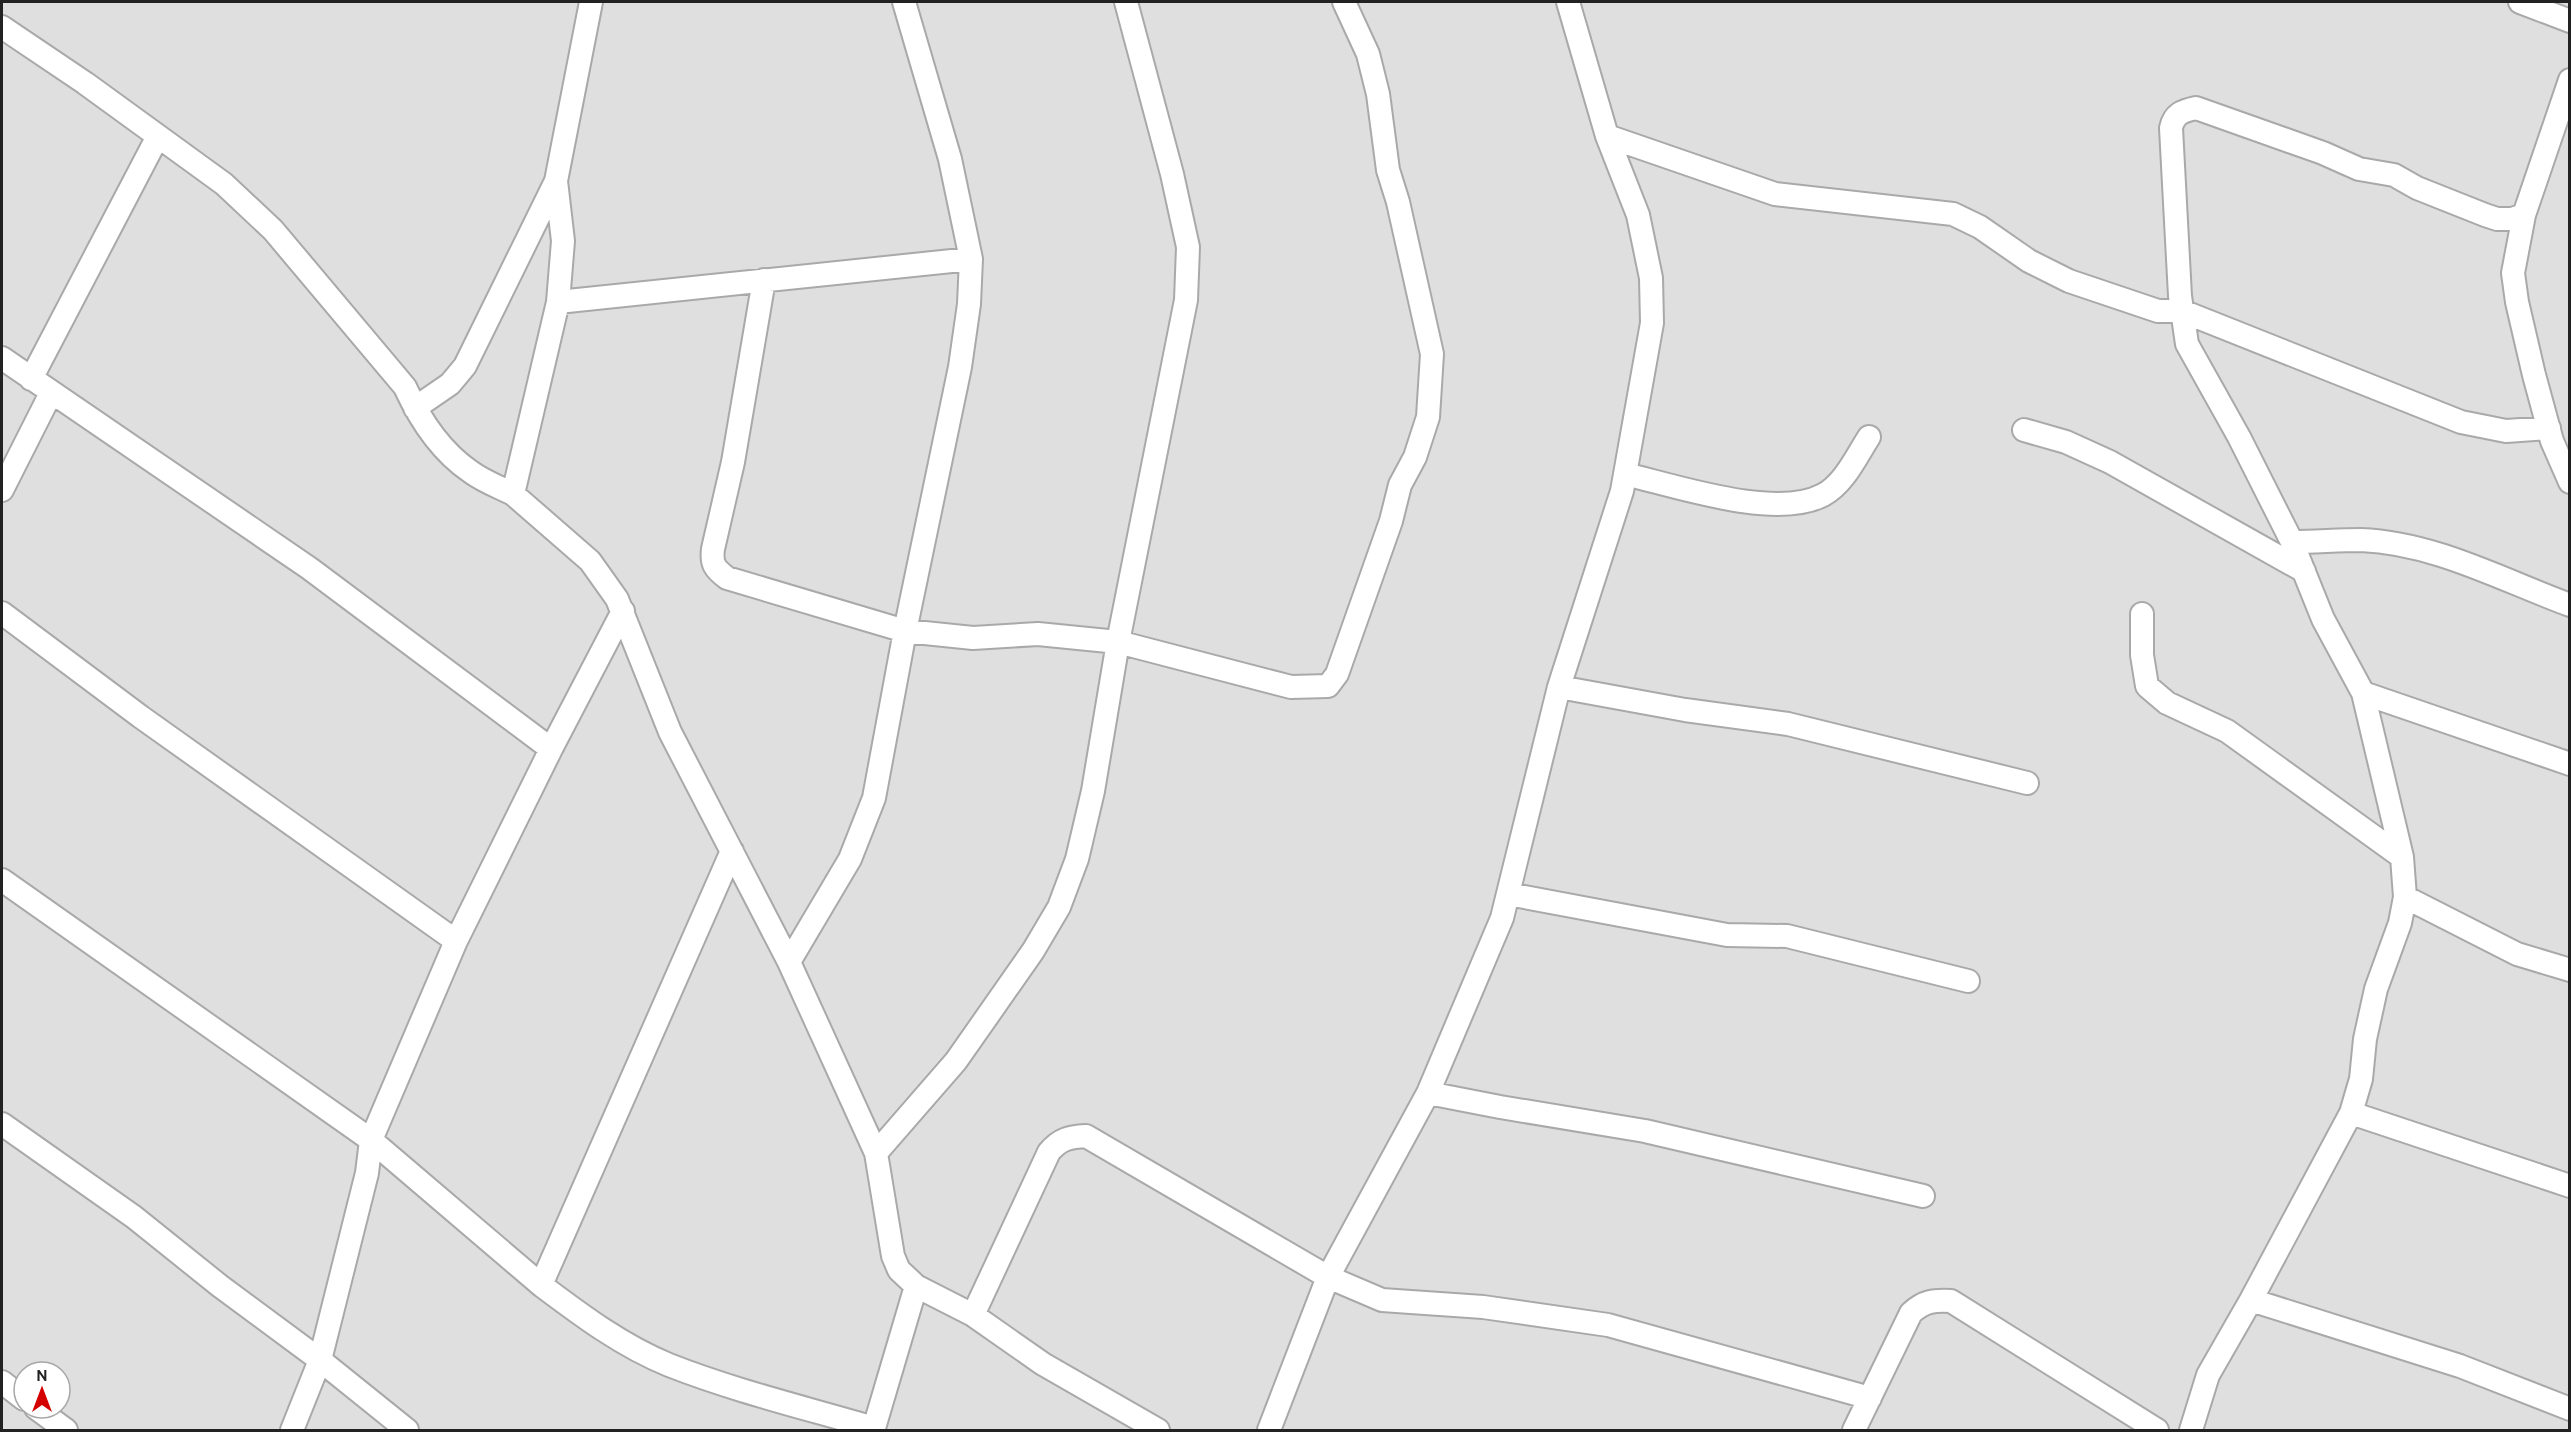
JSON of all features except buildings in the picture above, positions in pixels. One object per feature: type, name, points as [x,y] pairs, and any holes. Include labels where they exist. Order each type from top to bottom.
[{"type":"street","points":[[414,408],[450,384],[465,366],[556,181],[591,2]]},
{"type":"street","points":[[789,962],[850,859],[874,798],[905,631],[960,367],[969,304],[971,259],[950,159],[904,2]]},
{"type":"street","points":[[876,1153],[956,1061],[1033,951],[1059,907],[1077,859],[1093,791],[1118,642],[1186,300],[1188,247],[1172,174],[1126,2]]},
{"type":"street","points":[[764,280],[733,462],[712,549],[711,559],[715,569],[727,578],[905,631],[973,638],[1038,634],[1118,642],[1291,687],[1328,686],[1338,674],[1391,521],[1400,485],[1415,457],[1428,417],[1432,354],[1398,202],[1388,170],[1378,94],[1368,54],[1344,2]]},
{"type":"street","points":[[1269,1431],[1328,1277],[1428,1093],[1502,918],[1559,687],[1622,491],[1652,323],[1651,278],[1638,215],[1607,136],[1568,2]]},
{"type":"street","points":[[2520,2],[2570,21]]},
{"type":"street","points":[[2,27],[85,83],[224,184],[273,230],[405,387],[414,408],[437,443],[470,472],[513,494],[591,561],[623,611],[670,732],[789,962],[876,1153],[893,1256],[899,1270],[916,1286],[973,1315],[1043,1364],[1158,1431]]},
{"type":"street","points":[[2570,80],[2524,215],[2514,264],[2514,285],[2534,375],[2549,428],[2570,482]]},
{"type":"street","points":[[2192,1431],[2208,1375],[2251,1300],[2351,1113],[2361,1079],[2365,1039],[2376,989],[2400,923],[2405,897],[2402,857],[2363,693],[2323,619],[2292,542],[2239,437],[2187,344],[2182,311],[2170,128],[2173,118],[2184,111],[2196,108],[2323,153],[2358,169],[2394,175],[2417,188],[2485,215],[2498,219],[2512,219],[2524,215]]},
{"type":"street","points":[[31,379],[158,136]]},
{"type":"street","points":[[1607,136],[1775,194],[1953,214],[1980,227],[2030,261],[2069,281],[2158,311],[2182,311],[2461,422],[2506,431],[2549,428]]},
{"type":"street","points":[[513,494],[558,302],[563,241],[556,181]]},
{"type":"street","points":[[558,302],[971,259]]},
{"type":"street","points":[[2,358],[309,568],[551,749]]},
{"type":"street","points":[[2,490],[51,393]]},
{"type":"street","points":[[2024,430],[2066,442],[2109,462],[2304,571]]},
{"type":"street","points":[[1625,474],[1752,503],[1798,504],[1824,495],[1841,480],[1869,437]]},
{"type":"street","points":[[2292,542],[2362,540],[2414,549],[2495,573],[2570,605]]},
{"type":"street","points":[[292,1431],[320,1360],[367,1173],[371,1140],[456,941],[551,749],[623,611]]},
{"type":"street","points":[[2,612],[141,717],[456,941]]},
{"type":"street","points":[[2142,614],[2142,655],[2147,686],[2167,703],[2227,731],[2402,857]]},
{"type":"street","points":[[1559,687],[1684,710],[1788,724],[2027,783]]},
{"type":"street","points":[[2363,693],[2570,764]]},
{"type":"street","points":[[542,1285],[732,851]]},
{"type":"street","points":[[2,880],[371,1140],[542,1285],[595,1325],[667,1364],[736,1388],[874,1429],[916,1286]]},
{"type":"street","points":[[1508,894],[1727,935],[1787,936],[1968,981]]},
{"type":"street","points":[[2405,897],[2517,954],[2570,970]]},
{"type":"street","points":[[1428,1093],[1645,1131],[1923,1196]]},
{"type":"street","points":[[2351,1113],[2570,1186]]},
{"type":"street","points":[[2,1124],[134,1217],[220,1286],[320,1360],[407,1431]]},
{"type":"street","points":[[973,1315],[1049,1152],[1056,1144],[1068,1137],[1086,1136],[1328,1277],[1382,1300],[1484,1307],[1608,1325],[1870,1398]]},
{"type":"street","points":[[1854,1431],[1911,1313],[1919,1305],[1932,1300],[1951,1301],[2157,1431]]},
{"type":"street","points":[[2251,1300],[2460,1366],[2570,1408]]},
{"type":"street","points":[[52,1420],[66,1431]]},
{"type":"shaded area","points":[[2,2],[2569,2],[2569,1430],[2,1430]]}]
